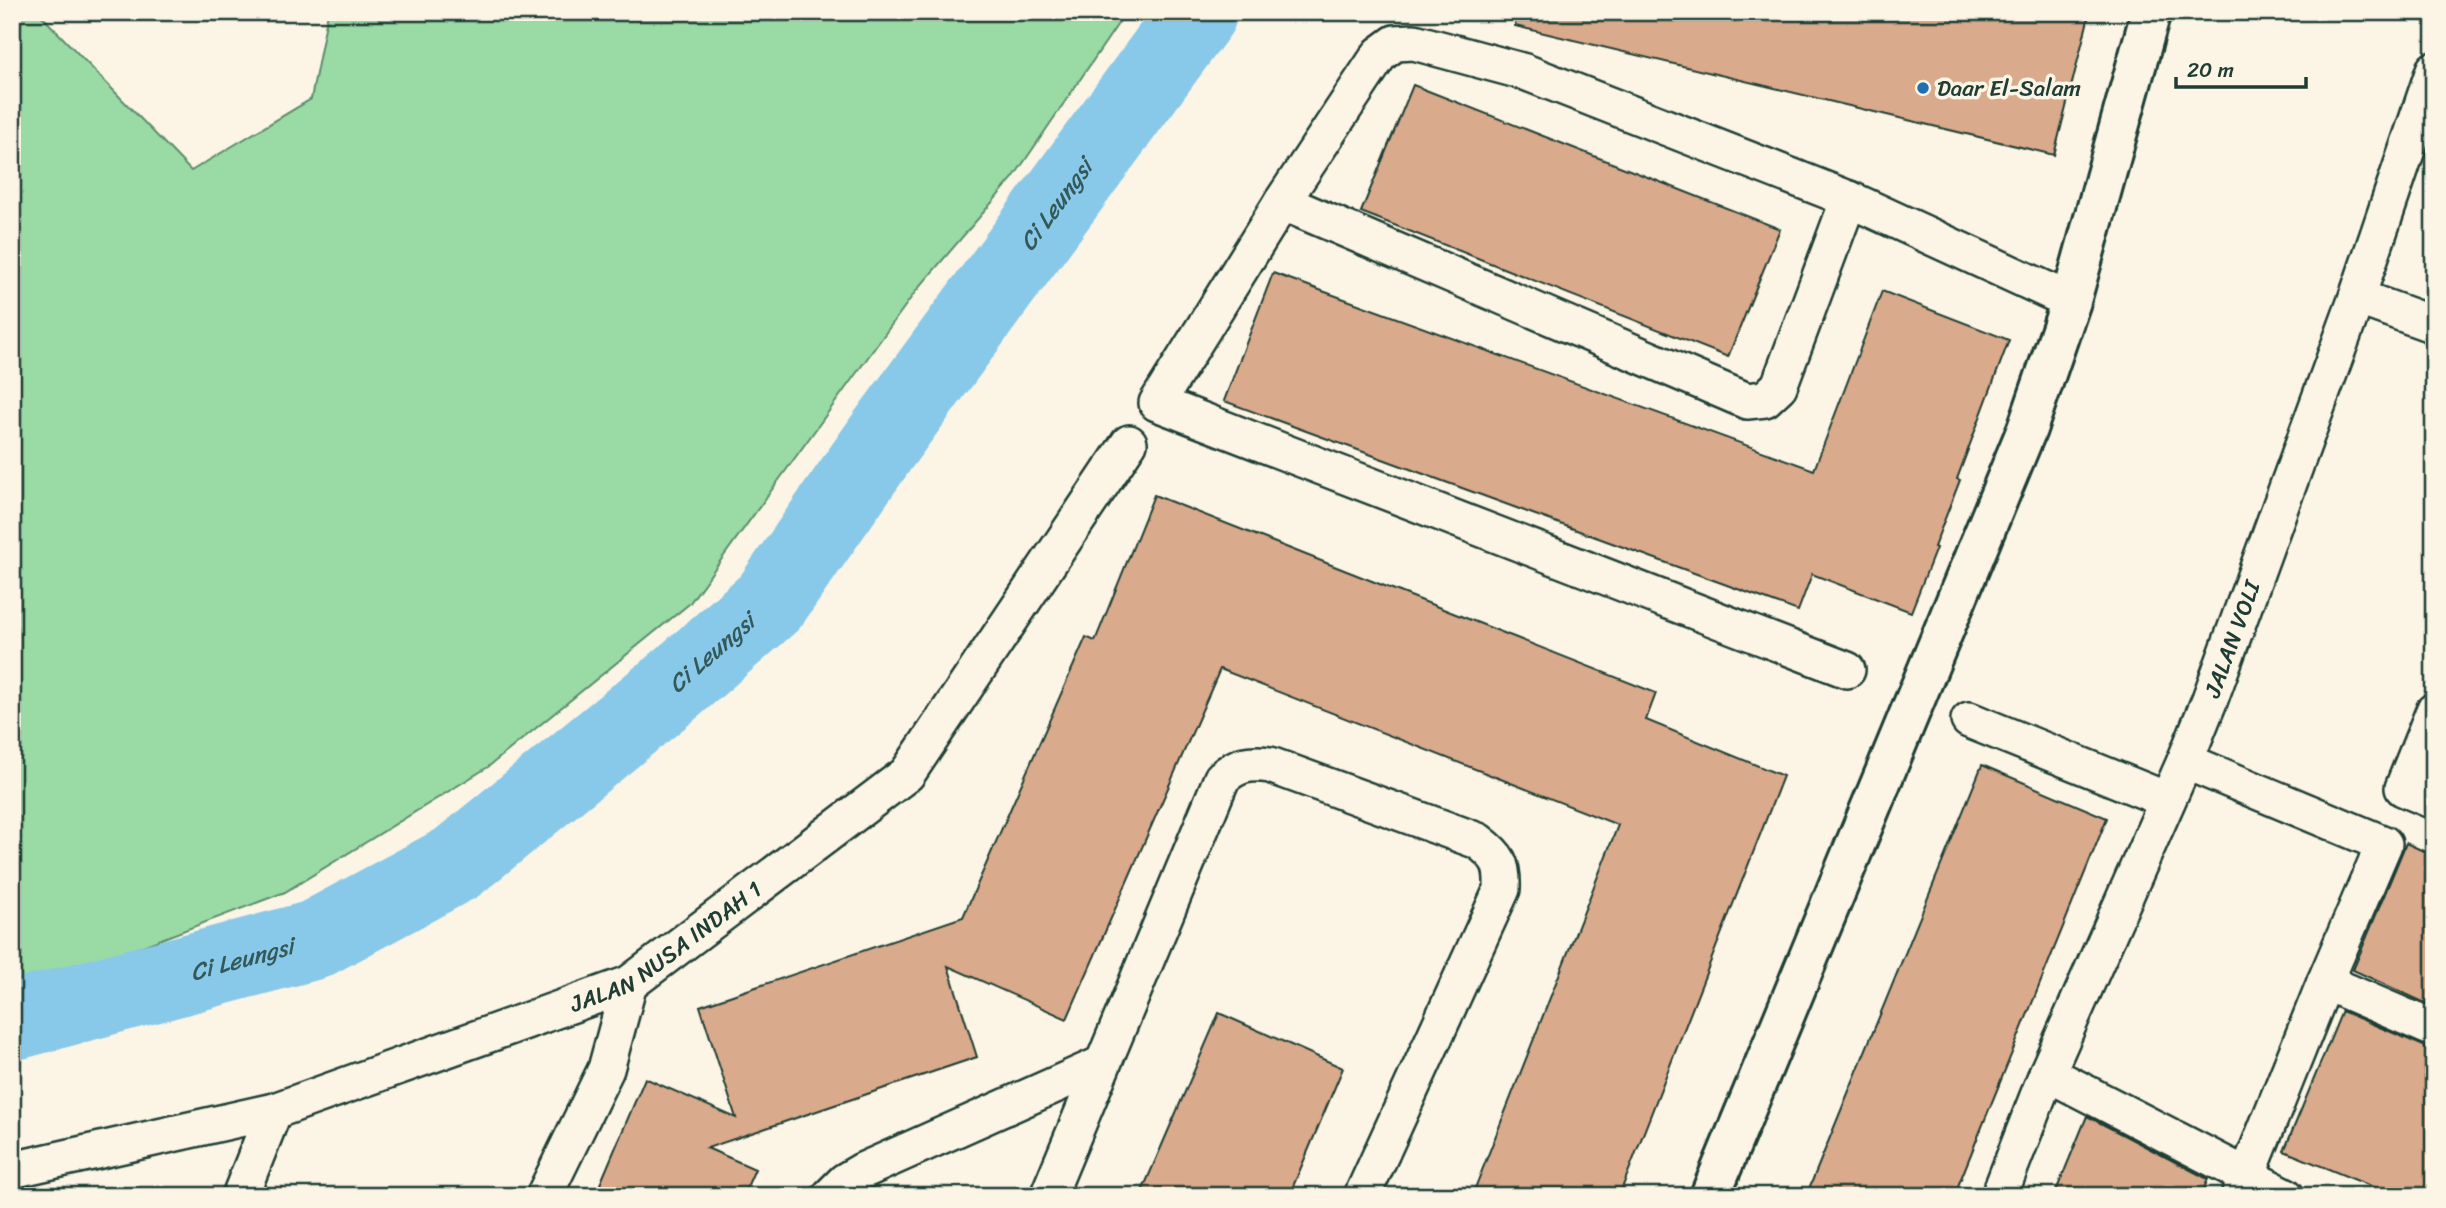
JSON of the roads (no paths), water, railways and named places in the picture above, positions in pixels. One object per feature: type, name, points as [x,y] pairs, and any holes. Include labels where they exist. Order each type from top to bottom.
[{"type":"street","points":[[1710,1196],[2027,429],[2071,301],[2151,12]]},
{"type":"street","points":[[1847,670],[1157,403],[1282,202],[1380,54],[1389,46],[1405,42],[1415,42],[1525,72],[1849,200],[2071,301]]},
{"type":"street","name":"JALAN VOLI","points":[[1999,1196],[2047,1073],[2210,699],[2357,298],[2434,70]]},
{"type":"street","points":[[1282,202],[1747,401],[1765,399],[1779,386],[1849,200]]},
{"type":"street","points":[[2357,298],[2434,325]]},
{"type":"street","name":"JALAN NUSA INDAH 1","points":[[12,1170],[274,1111],[629,984],[907,774],[1129,443]]},
{"type":"street","points":[[2434,711],[2403,788],[2434,801]]},
{"type":"street","points":[[1969,720],[2167,800]]},
{"type":"street","points":[[2185,761],[2384,844],[2243,1186]]},
{"type":"street","points":[[1048,1196],[1222,778],[1242,764],[1270,765],[1478,841],[1498,859],[1502,870],[1502,889],[1362,1196]]},
{"type":"street","points":[[2325,982],[2434,1029]]},
{"type":"street","points":[[544,1196],[606,1069],[629,984]]},
{"type":"street","points":[[830,1196],[845,1181],[862,1171],[1102,1064]]},
{"type":"street","points":[[2047,1073],[2243,1186],[2287,1196]]},
{"type":"street","points":[[240,1196],[274,1111]]},
{"type":"waterway","name":"Ci Leungsi","points":[[12,1021],[314,940],[457,863],[675,685],[770,602],[881,443],[1198,12]]},
{"type":"place","name":"Daar El-Salam","points":[[1923,88]]}]
